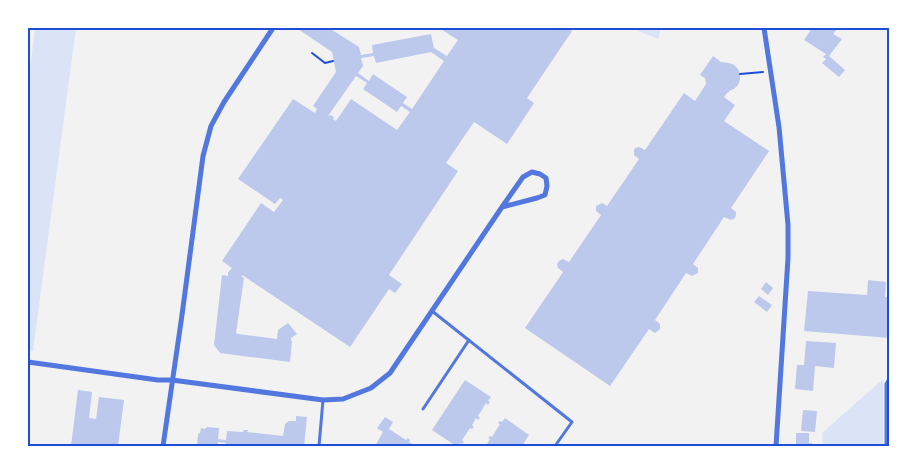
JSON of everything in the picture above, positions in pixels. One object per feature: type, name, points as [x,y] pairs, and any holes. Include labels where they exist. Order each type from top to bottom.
[{"type":"street","points":[[163,446],[206,140],[224,102],[274,28]]},
{"type":"street","points":[[764,28],[779,127],[788,234],[776,446]]},
{"type":"street","points":[[28,362],[323,400],[343,399],[371,388],[390,373],[502,207],[523,178],[532,172],[546,178],[545,194],[537,198],[502,207]]},
{"type":"lane","points":[[432,311],[572,422],[555,446]]},
{"type":"lane","points":[[423,409],[469,340]]},
{"type":"lane","points":[[886,446],[886,384],[889,377]]},
{"type":"lane","points":[[319,446],[323,400]]},
{"type":"path","points":[[312,53],[325,62],[333,61]]},
{"type":"path","points":[[740,74],[771,71]]},
{"type":"shaded area","points":[[35,28],[76,28],[33,351],[28,349],[28,84]]},
{"type":"shaded area","points":[[631,28],[661,28],[658,39]]},
{"type":"shaded area","points":[[883,379],[883,444],[889,446],[823,446],[822,433]]},
{"type":"building","points":[[329,28],[359,47],[361,55],[373,53],[372,45],[431,34],[434,48],[447,56],[458,40],[439,28],[568,28],[572,31],[527,98],[534,103],[507,144],[474,122],[446,163],[458,171],[389,275],[402,284],[395,293],[389,289],[350,347],[242,275],[244,278],[236,333],[277,339],[278,330],[288,323],[297,334],[291,338],[290,362],[220,353],[214,345],[222,275],[228,276],[228,272],[232,268],[222,261],[261,203],[274,212],[283,200],[280,198],[275,204],[238,179],[293,99],[315,113],[317,109],[313,106],[336,72],[332,52],[298,29]],"holes":[[[431,52],[444,61],[412,109],[403,103],[407,97],[373,74],[369,81],[358,73],[363,66],[361,58],[374,56],[376,63]],[[356,76],[367,83],[363,89],[397,112],[401,106],[410,112],[397,130],[351,99],[336,121],[333,119],[334,117],[328,116]]]},
{"type":"building","points":[[812,28],[838,28],[833,34],[842,39],[829,56],[845,70],[839,77],[822,63],[826,59],[823,57],[826,54],[804,40]]},
{"type":"building","points":[[713,56],[721,62],[734,65],[740,74],[738,85],[724,97],[735,105],[724,121],[769,151],[731,208],[736,212],[735,218],[731,220],[724,217],[693,264],[698,268],[698,273],[692,276],[686,273],[655,320],[660,324],[660,329],[655,333],[649,329],[610,386],[525,328],[563,272],[558,268],[557,264],[559,261],[563,259],[569,262],[601,215],[596,211],[596,206],[602,203],[607,206],[639,159],[634,155],[635,148],[639,147],[645,150],[684,93],[695,101],[706,84],[705,78],[700,75]]},
{"type":"building","points":[[868,280],[886,282],[885,297],[890,297],[890,338],[804,331],[808,291],[867,295]]},
{"type":"building","points":[[766,282],[773,288],[768,295],[761,289]]},
{"type":"building","points":[[759,296],[772,305],[767,312],[754,302]]},
{"type":"building","points":[[806,341],[836,343],[834,368],[815,366],[813,391],[795,389],[797,365],[804,365]]},
{"type":"building","points":[[465,380],[491,397],[488,405],[486,403],[478,416],[480,418],[478,420],[476,418],[472,425],[474,427],[470,428],[462,440],[464,442],[456,446],[432,430]]},
{"type":"building","points":[[78,390],[92,392],[89,418],[96,419],[99,397],[124,400],[118,446],[71,446]]},
{"type":"building","points":[[803,410],[817,411],[815,432],[801,431]]},
{"type":"building","points":[[296,416],[307,417],[304,446],[275,444],[275,446],[225,446],[226,443],[218,442],[218,446],[197,446],[198,434],[201,428],[219,428],[218,439],[226,440],[227,431],[243,432],[248,430],[247,432],[283,436],[285,424],[289,421],[296,421]]},
{"type":"building","points":[[385,417],[393,422],[389,429],[406,440],[408,438],[409,442],[416,446],[375,446],[383,432],[377,428]]},
{"type":"building","points":[[505,418],[529,435],[522,446],[486,446],[490,439],[488,438],[492,437],[500,424],[498,423],[502,422]]},
{"type":"building","points":[[796,433],[809,433],[809,443],[812,443],[812,446],[795,446]]}]
